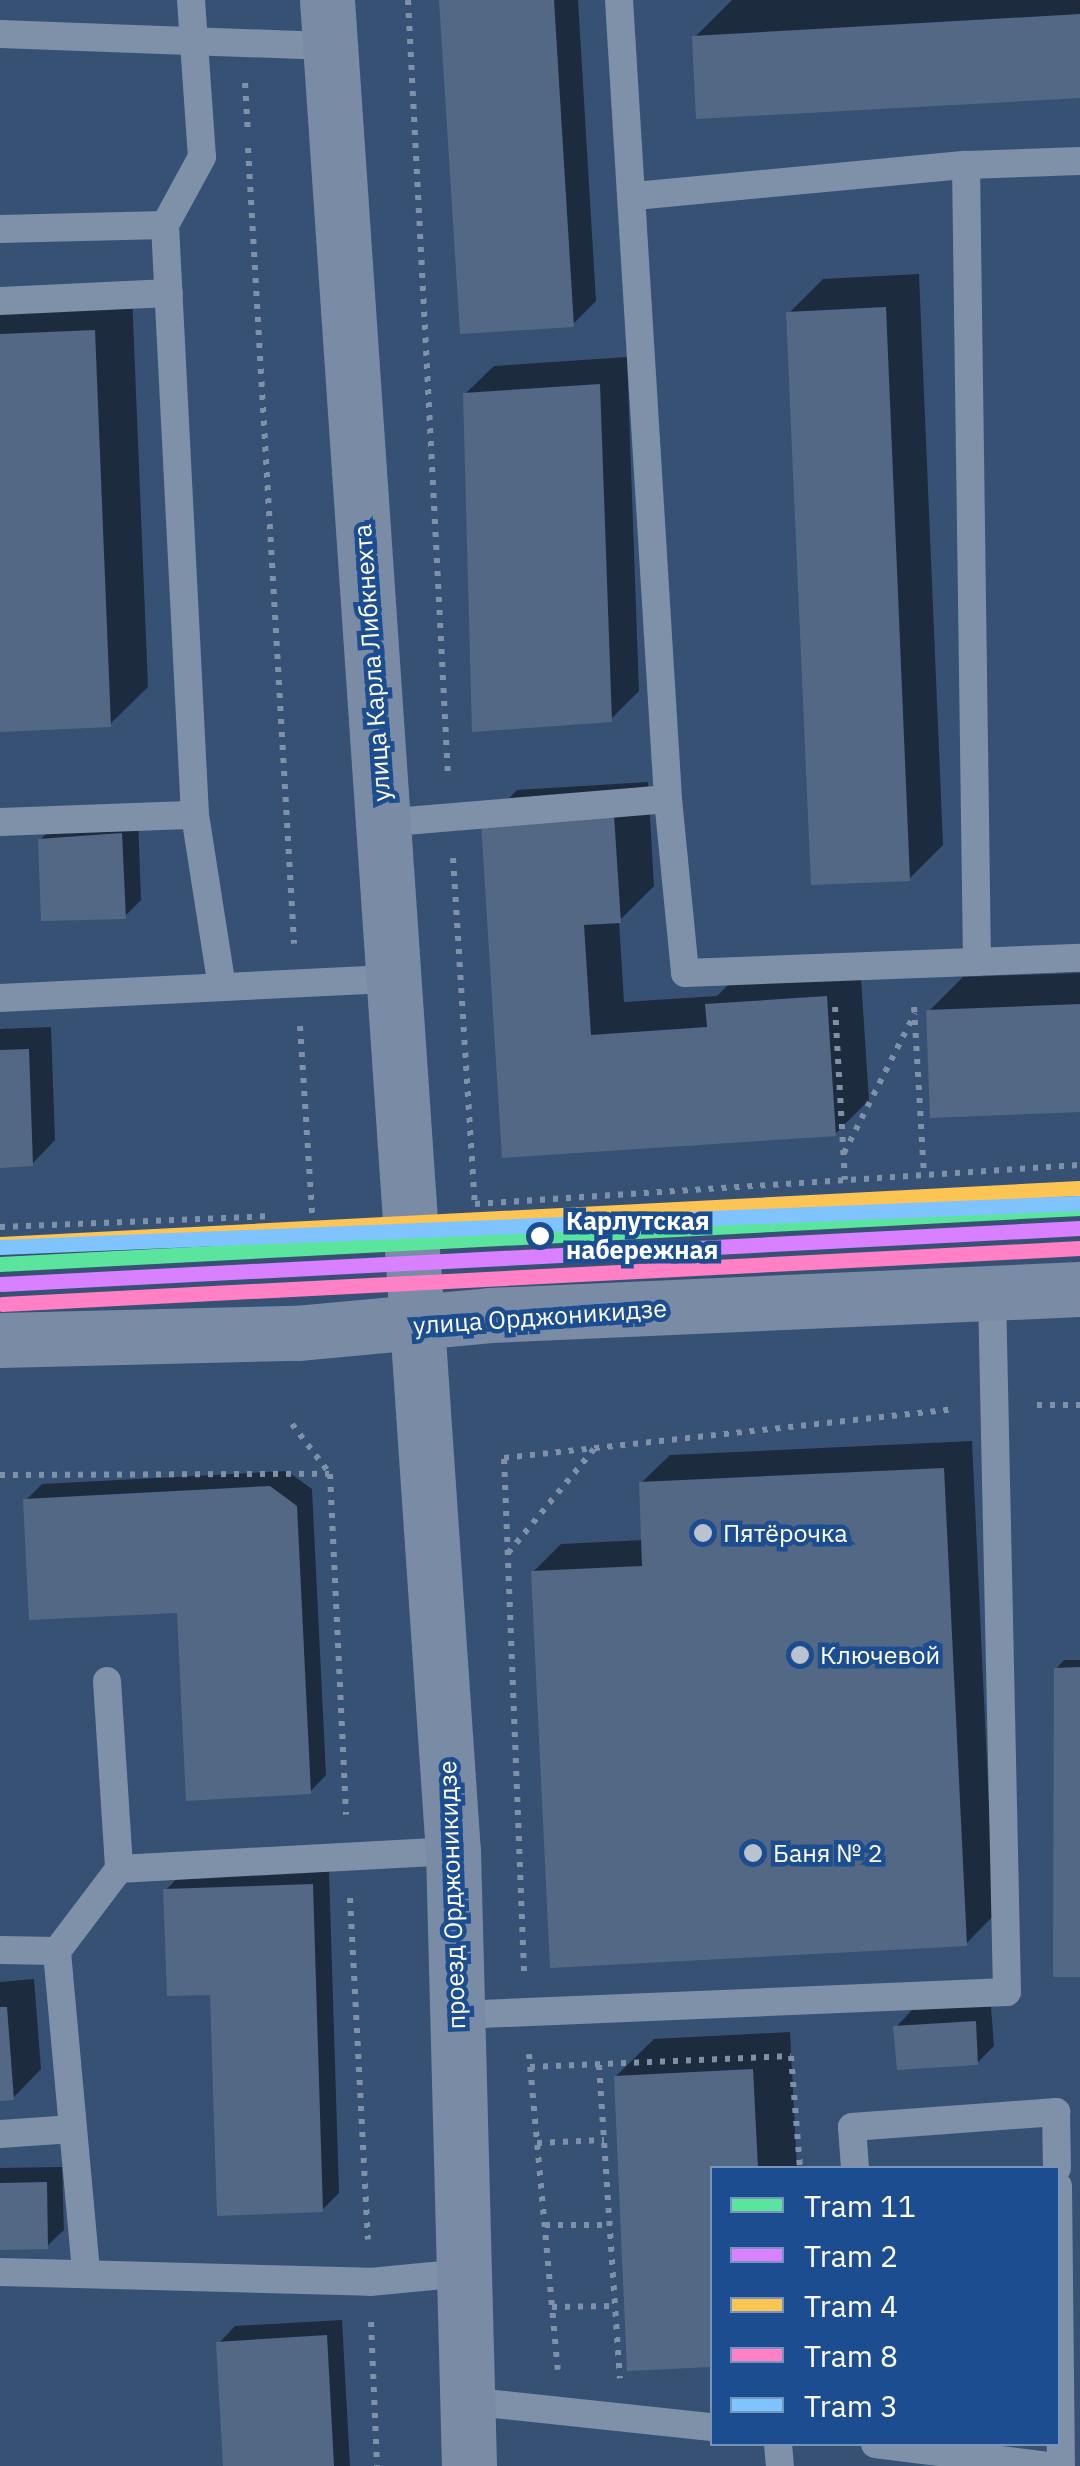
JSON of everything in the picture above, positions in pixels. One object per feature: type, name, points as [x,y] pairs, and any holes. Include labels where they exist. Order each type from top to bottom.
[{"type":"main road","name":"улица Карла Либкнехта","points":[[329,23],[416,1325]]},
{"type":"main road","name":"улица Орджоникидзе","points":[[0,1340],[416,1325],[490,1316],[1080,1289]]},
{"type":"main road","name":"проезд Орджоникидзе","points":[[416,1325],[453,1851],[469,2466]]},
{"type":"lane","points":[[191,0],[202,157],[165,225],[195,816],[222,987]]},
{"type":"lane","points":[[620,0],[635,196],[668,799],[685,973],[1080,958]]},
{"type":"lane","points":[[0,34],[242,43],[329,23]]},
{"type":"lane","points":[[635,196],[966,164],[1080,161]]},
{"type":"lane","points":[[966,164],[976,962]]},
{"type":"lane","points":[[0,229],[165,225]]},
{"type":"lane","points":[[0,301],[169,292]]},
{"type":"lane","points":[[382,823],[668,799]]},
{"type":"lane","points":[[0,822],[195,816]]},
{"type":"lane","points":[[0,998],[393,979]]},
{"type":"lane","points":[[457,2016],[1008,1992],[992,1293]]},
{"type":"lane","points":[[86,2271],[57,1951],[119,1869],[107,1681]]},
{"type":"lane","points":[[119,1869],[453,1851]]},
{"type":"lane","points":[[0,1950],[57,1951]]},
{"type":"lane","points":[[855,2166],[852,2127],[1056,2112],[1057,2166]]},
{"type":"lane","points":[[0,2134],[74,2129]]},
{"type":"lane","points":[[0,2272],[86,2271],[370,2282],[464,2273]]},
{"type":"lane","points":[[1060,2326],[1062,2466]]},
{"type":"lane","points":[[467,2401],[710,2427]]},
{"type":"lane","points":[[893,2446],[1050,2466]]},
{"type":"path","points":[[408,0],[450,816],[475,1204],[1080,1165]]},
{"type":"path","points":[[242,43],[312,1214]]},
{"type":"path","points":[[912,964],[924,1175]]},
{"type":"path","points":[[833,968],[846,1180]]},
{"type":"path","points":[[844,1154],[915,1012]]},
{"type":"path","points":[[0,1227],[272,1216]]},
{"type":"path","points":[[561,2412],[525,2013],[504,1458],[996,1405],[1080,1404]]},
{"type":"path","points":[[292,1424],[330,1474],[377,2466]]},
{"type":"path","points":[[507,1554],[594,1449]]},
{"type":"path","points":[[0,1475],[330,1474]]},
{"type":"path","points":[[530,2067],[791,2056],[800,2166]]},
{"type":"path","points":[[599,2064],[622,2418]]},
{"type":"path","points":[[537,2144],[604,2140]]},
{"type":"path","points":[[545,2226],[610,2225]]},
{"type":"path","points":[[552,2307],[615,2306]]},
{"type":"building","points":[[439,0],[554,0],[574,327],[460,334]]},
{"type":"building","points":[[1080,14],[1080,98],[696,119],[692,36]]},
{"type":"building","points":[[886,307],[910,881],[811,885],[786,312]]},
{"type":"building","points":[[95,330],[111,727],[0,732],[0,334]]},
{"type":"building","points":[[600,384],[612,722],[472,732],[463,393]]},
{"type":"building","points":[[614,815],[621,923],[584,925],[591,1035],[707,1027],[705,1004],[827,996],[836,1136],[502,1158],[481,823]]},
{"type":"building","points":[[122,833],[126,919],[41,921],[38,839]]},
{"type":"building","points":[[1080,1004],[1080,1112],[930,1118],[926,1010]]},
{"type":"building","points":[[29,1049],[33,1166],[0,1168],[0,1050]]},
{"type":"building","points":[[944,1468],[967,1946],[550,1968],[531,1571],[642,1566],[639,1482]]},
{"type":"building","points":[[270,1486],[297,1506],[311,1794],[186,1801],[177,1613],[29,1620],[23,1499]]},
{"type":"building","points":[[1080,1667],[1080,1977],[1053,1977],[1054,1668]]},
{"type":"building","points":[[313,1884],[323,2212],[217,2216],[210,1995],[167,1996],[163,1889]]},
{"type":"building","points":[[0,2007],[7,2007],[14,2100],[0,2101]]},
{"type":"building","points":[[976,2021],[978,2065],[897,2070],[893,2026]]},
{"type":"building","points":[[753,2069],[758,2166],[710,2166],[710,2367],[627,2371],[614,2076]]},
{"type":"building","points":[[47,2182],[48,2249],[0,2250],[0,2183]]},
{"type":"building","points":[[327,2335],[334,2466],[223,2466],[216,2342]]},
{"type":"tram line","name":"4","points":[[0,1244],[1079,1188]]},
{"type":"tram line","name":"3","points":[[0,1247],[1078,1203]]},
{"type":"tram line","name":"11","points":[[0,1264],[1080,1208]]},
{"type":"tram line","name":"2","points":[[1,1284],[1080,1228]]},
{"type":"tram line","name":"8","points":[[2,1304],[1080,1248]]},
{"type":"place","name":"Карлутская набережная","points":[[540,1236]]},
{"type":"place","name":"Пятёрочка","points":[[703,1533]]},
{"type":"place","name":"Ключевой","points":[[800,1655]]},
{"type":"place","name":"Баня № 2","points":[[753,1853]]}]
